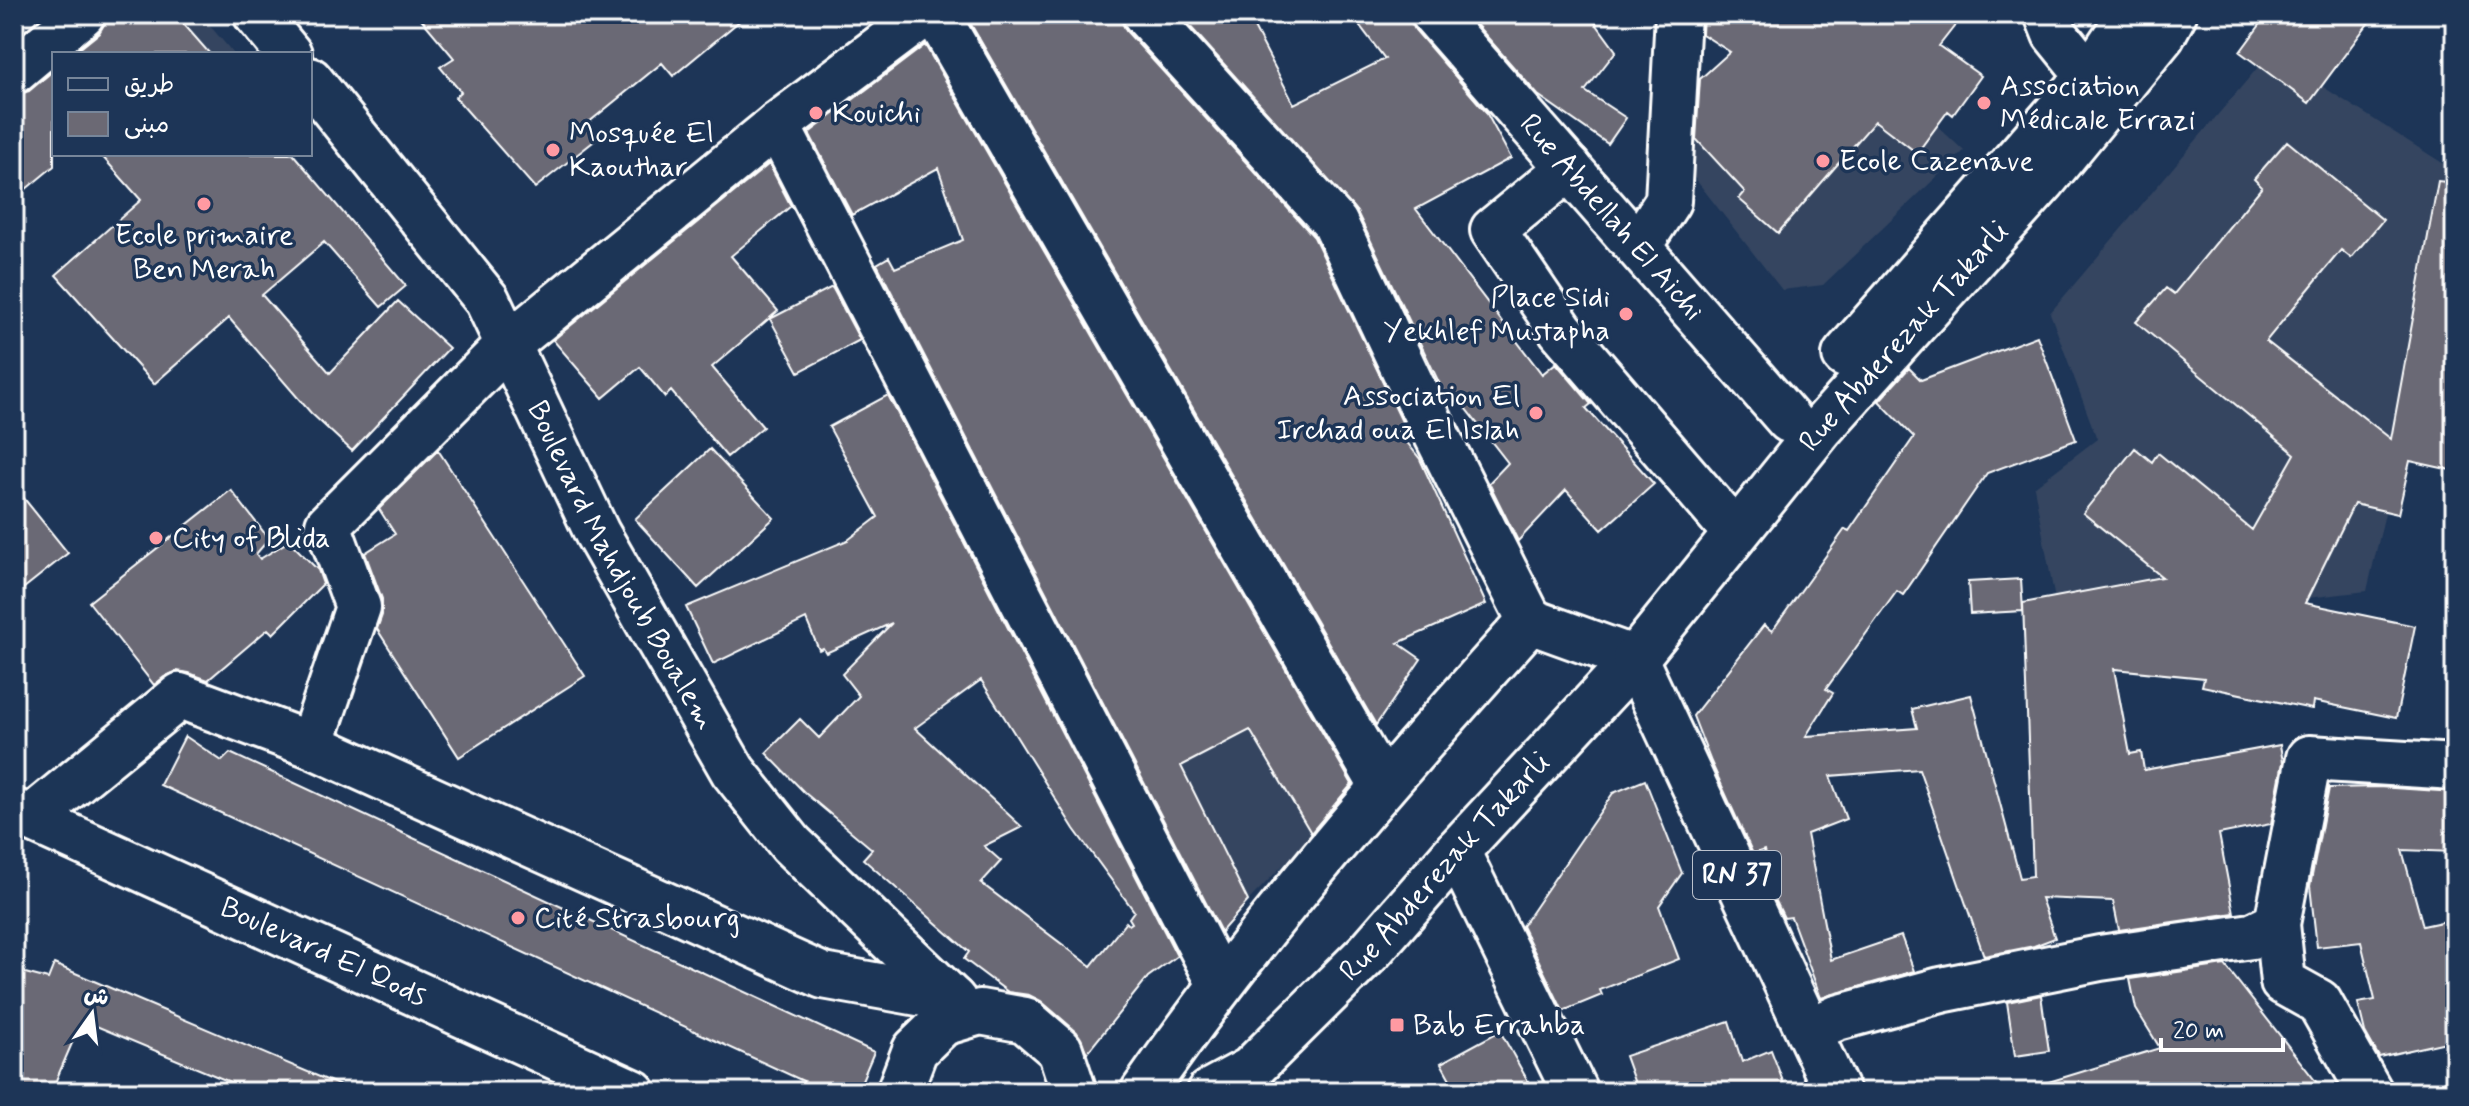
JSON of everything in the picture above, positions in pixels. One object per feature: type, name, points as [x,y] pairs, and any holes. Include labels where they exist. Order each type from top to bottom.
[{"type":"street","points":[[18,59],[82,14]]},
{"type":"street","points":[[256,14],[287,52]]},
{"type":"street","points":[[311,745],[358,607],[328,525],[509,344],[777,125],[878,27],[925,14]]},
{"type":"street","points":[[936,14],[1382,786]]},
{"type":"street","points":[[1145,14],[1335,223],[1411,384],[1530,621],[1635,659]]},
{"type":"street","name":"Rue Abdellah El Aichi","points":[[1434,14],[1789,420]]},
{"type":"street","points":[[1638,247],[1668,201],[1678,14]]},
{"type":"street","points":[[2047,14],[2055,34],[2089,76]]},
{"type":"street","name":"Rue Abderezak Takarli","points":[[1635,659],[1789,420],[2089,76],[2131,14]]},
{"type":"street","name":"Rue Abderezak Takarli","points":[[1209,1092],[1250,1070],[1369,952],[1457,851],[1635,659],[1821,428],[2044,180],[2162,36],[2174,14]]},
{"type":"street","name":"Boulevard Mahdjoub Boualem","points":[[312,82],[487,300],[597,533],[733,771],[791,844],[966,1006]]},
{"type":"street","points":[[777,125],[1220,984]]},
{"type":"street","points":[[1569,168],[1493,230],[1561,330],[1725,521]]},
{"type":"street","points":[[1143,1092],[1220,984],[1382,786],[1530,621]]},
{"type":"street","name":"RN 37","points":[[1635,659],[1837,1092]]},
{"type":"street","points":[[22,815],[180,696],[311,745],[823,976],[1025,1020],[1060,1050],[1074,1092]]},
{"type":"street","points":[[2370,1092],[2319,1002],[2283,982],[2277,924],[2309,758],[2455,767]]},
{"type":"street","name":"Boulevard El Qods","points":[[22,815],[633,1092]]},
{"type":"street","points":[[1457,851],[1575,1092]]},
{"type":"street","points":[[1810,1030],[1837,1018],[1941,990],[2100,958],[2252,936],[2277,924]]},
{"type":"street","points":[[902,1092],[901,1087],[915,1050],[966,1006]]},
{"type":"shaded area","points":[[111,14],[200,14],[232,52],[65,52]]},
{"type":"shaded area","name":"Ecole Cazenave","points":[[1818,14],[1964,151],[1823,285],[1782,290],[1689,171],[1704,106]]},
{"type":"shaded area","points":[[2270,53],[2455,171],[2455,211],[2367,591],[2060,627],[2034,487],[2097,439],[2050,313]]},
{"type":"shaded area","points":[[1264,610],[1363,784],[1248,901],[1215,940],[1139,789],[1181,766],[1223,642]]},
{"type":"building","points":[[106,14],[175,14],[208,52],[75,52],[99,33]]},
{"type":"building","points":[[417,14],[748,14],[673,76],[662,63],[588,123],[598,138],[535,188],[455,97],[461,92],[440,67],[454,58]]},
{"type":"building","points":[[965,14],[1121,14],[1126,31],[1314,237],[1404,426],[1398,431],[1420,459],[1486,604],[1398,643],[1421,659],[1376,725]]},
{"type":"building","points":[[1179,14],[1247,14],[1294,104],[1385,59],[1351,14],[1410,14],[1415,30],[1486,112],[1511,158],[1416,209],[1542,374],[1556,363],[1591,404],[1586,408],[1654,484],[1602,530],[1566,490],[1518,541],[1489,483],[1508,463],[1451,390],[1445,395],[1357,212]]},
{"type":"building","points":[[1467,14],[1589,14],[1616,51],[1585,91],[1626,118],[1608,144],[1538,95]]},
{"type":"building","points":[[1703,14],[1964,14],[1939,46],[1981,76],[1953,115],[1948,111],[1917,153],[1875,121],[1778,233],[1739,199],[1745,192],[1696,139],[1700,79],[1730,52],[1702,34]]},
{"type":"building","points":[[2268,14],[2375,14],[2309,103],[2240,52]]},
{"type":"building","points":[[925,45],[1352,784],[1311,833],[1250,730],[1181,766],[1248,901],[1221,932],[877,264],[889,257],[895,268],[963,240],[938,168],[852,215],[809,133]]},
{"type":"building","points":[[52,72],[54,166],[14,199],[14,95],[29,91]]},
{"type":"building","points":[[2287,141],[2383,220],[2351,258],[2341,250],[2266,341],[2391,439],[2438,181],[2455,183],[2455,471],[2410,461],[2398,514],[2354,504],[2305,603],[2415,626],[2396,718],[2313,701],[2312,709],[2202,686],[2204,678],[2114,669],[2130,754],[2141,752],[2144,770],[2280,745],[2283,762],[2271,824],[2219,834],[2234,913],[2119,930],[2113,901],[2041,898],[2055,938],[2034,946],[1984,956],[1919,769],[1830,776],[1846,819],[1807,834],[1831,960],[1901,936],[1914,971],[1821,998],[1791,917],[1784,918],[1773,895],[1764,850],[1753,854],[1693,716],[1764,625],[1772,631],[1845,529],[1849,531],[1914,437],[1879,401],[1909,368],[1921,380],[2037,336],[2076,440],[1987,473],[1903,595],[1897,591],[1826,689],[1833,693],[1806,736],[1917,728],[1912,709],[1971,695],[2020,878],[2033,876],[2023,603],[2162,577],[2083,513],[2135,448],[2152,462],[2158,453],[2252,530],[2295,454],[2136,322],[2166,288],[2174,294],[2262,187],[2254,179]]},
{"type":"building","points":[[102,156],[295,156],[406,286],[381,307],[324,242],[262,295],[330,373],[398,301],[449,348],[352,451],[311,413],[229,318],[154,384],[56,275],[141,200]]},
{"type":"building","points":[[769,164],[791,206],[731,256],[778,311],[712,367],[763,427],[727,457],[671,391],[665,397],[640,367],[603,398],[553,340]]},
{"type":"building","points":[[832,287],[860,340],[799,372],[770,319]]},
{"type":"building","points":[[888,395],[1177,956],[1148,977],[1087,1053],[1077,1032],[1041,1001],[1029,995],[1008,992],[964,959],[969,952],[863,859],[872,849],[805,793],[766,753],[800,719],[819,738],[859,696],[842,674],[892,623],[826,653],[823,648],[819,650],[806,619],[713,664],[686,607],[848,540],[878,517],[829,427]],"holes":[[[981,680],[1074,829],[1134,911],[1129,918],[1132,923],[1129,925],[1126,922],[1091,966],[981,883],[1001,861],[984,846],[1022,827],[915,728]]]},
{"type":"building","points":[[710,449],[774,518],[698,588],[635,519]]},
{"type":"building","points":[[438,450],[585,676],[459,757],[377,629],[382,615],[382,599],[365,553],[395,534],[379,509]]},
{"type":"building","points":[[14,486],[68,553],[14,596]]},
{"type":"building","points":[[231,490],[269,539],[256,554],[260,559],[289,541],[318,570],[323,584],[273,634],[268,629],[208,680],[177,671],[154,685],[89,602]]},
{"type":"building","points":[[2021,579],[2023,611],[1970,614],[1968,582]]},
{"type":"building","name":"Cité Strasbourg","points":[[185,736],[222,761],[230,753],[874,1052],[857,1092],[827,1092],[160,785]]},
{"type":"building","points":[[1645,780],[1682,873],[1659,906],[1679,959],[1600,990],[1602,995],[1563,1011],[1522,926],[1613,793]]},
{"type":"building","points":[[2378,787],[2455,792],[2455,852],[2402,850],[2423,926],[2455,919],[2455,1040],[2379,1057],[2365,1032],[2358,1003],[2375,1000],[2361,942],[2317,947],[2310,886],[2329,788]]},
{"type":"building","points":[[54,964],[355,1092],[254,1092],[82,1020],[51,1092],[14,1092],[14,970],[48,979]]},
{"type":"building","points":[[2225,965],[2324,1092],[2043,1092],[2042,1084],[2160,1048],[2136,1009],[2130,979]]},
{"type":"building","points":[[2041,995],[2049,1051],[2015,1056],[2007,1002]]},
{"type":"building","points":[[1729,1021],[1742,1062],[1771,1050],[1787,1092],[1638,1092],[1625,1056]]},
{"type":"building","points":[[1500,1031],[1534,1092],[1457,1092],[1441,1063]]},
{"type":"place","name":"Association Médicale Errazi","points":[[1984,103]]},
{"type":"place","name":"Kouichi","points":[[816,113]]},
{"type":"place","name":"Mosquée El Kaouthar","points":[[553,150]]},
{"type":"place","name":"Ecole Cazenave","points":[[1823,161]]},
{"type":"place","name":"Ecole primaire Ben Merah","points":[[204,204]]},
{"type":"place","name":"Place Sidi Yekhlef Mustapha","points":[[1626,314]]},
{"type":"place","name":"Association El Irchad oua El Islah","points":[[1536,413]]},
{"type":"place","name":"City of Blida","points":[[156,538]]},
{"type":"place","name":"Cité Strasbourg","points":[[518,918]]},
{"type":"place","name":"Bab Errahba","points":[[1397,1025]]}]
